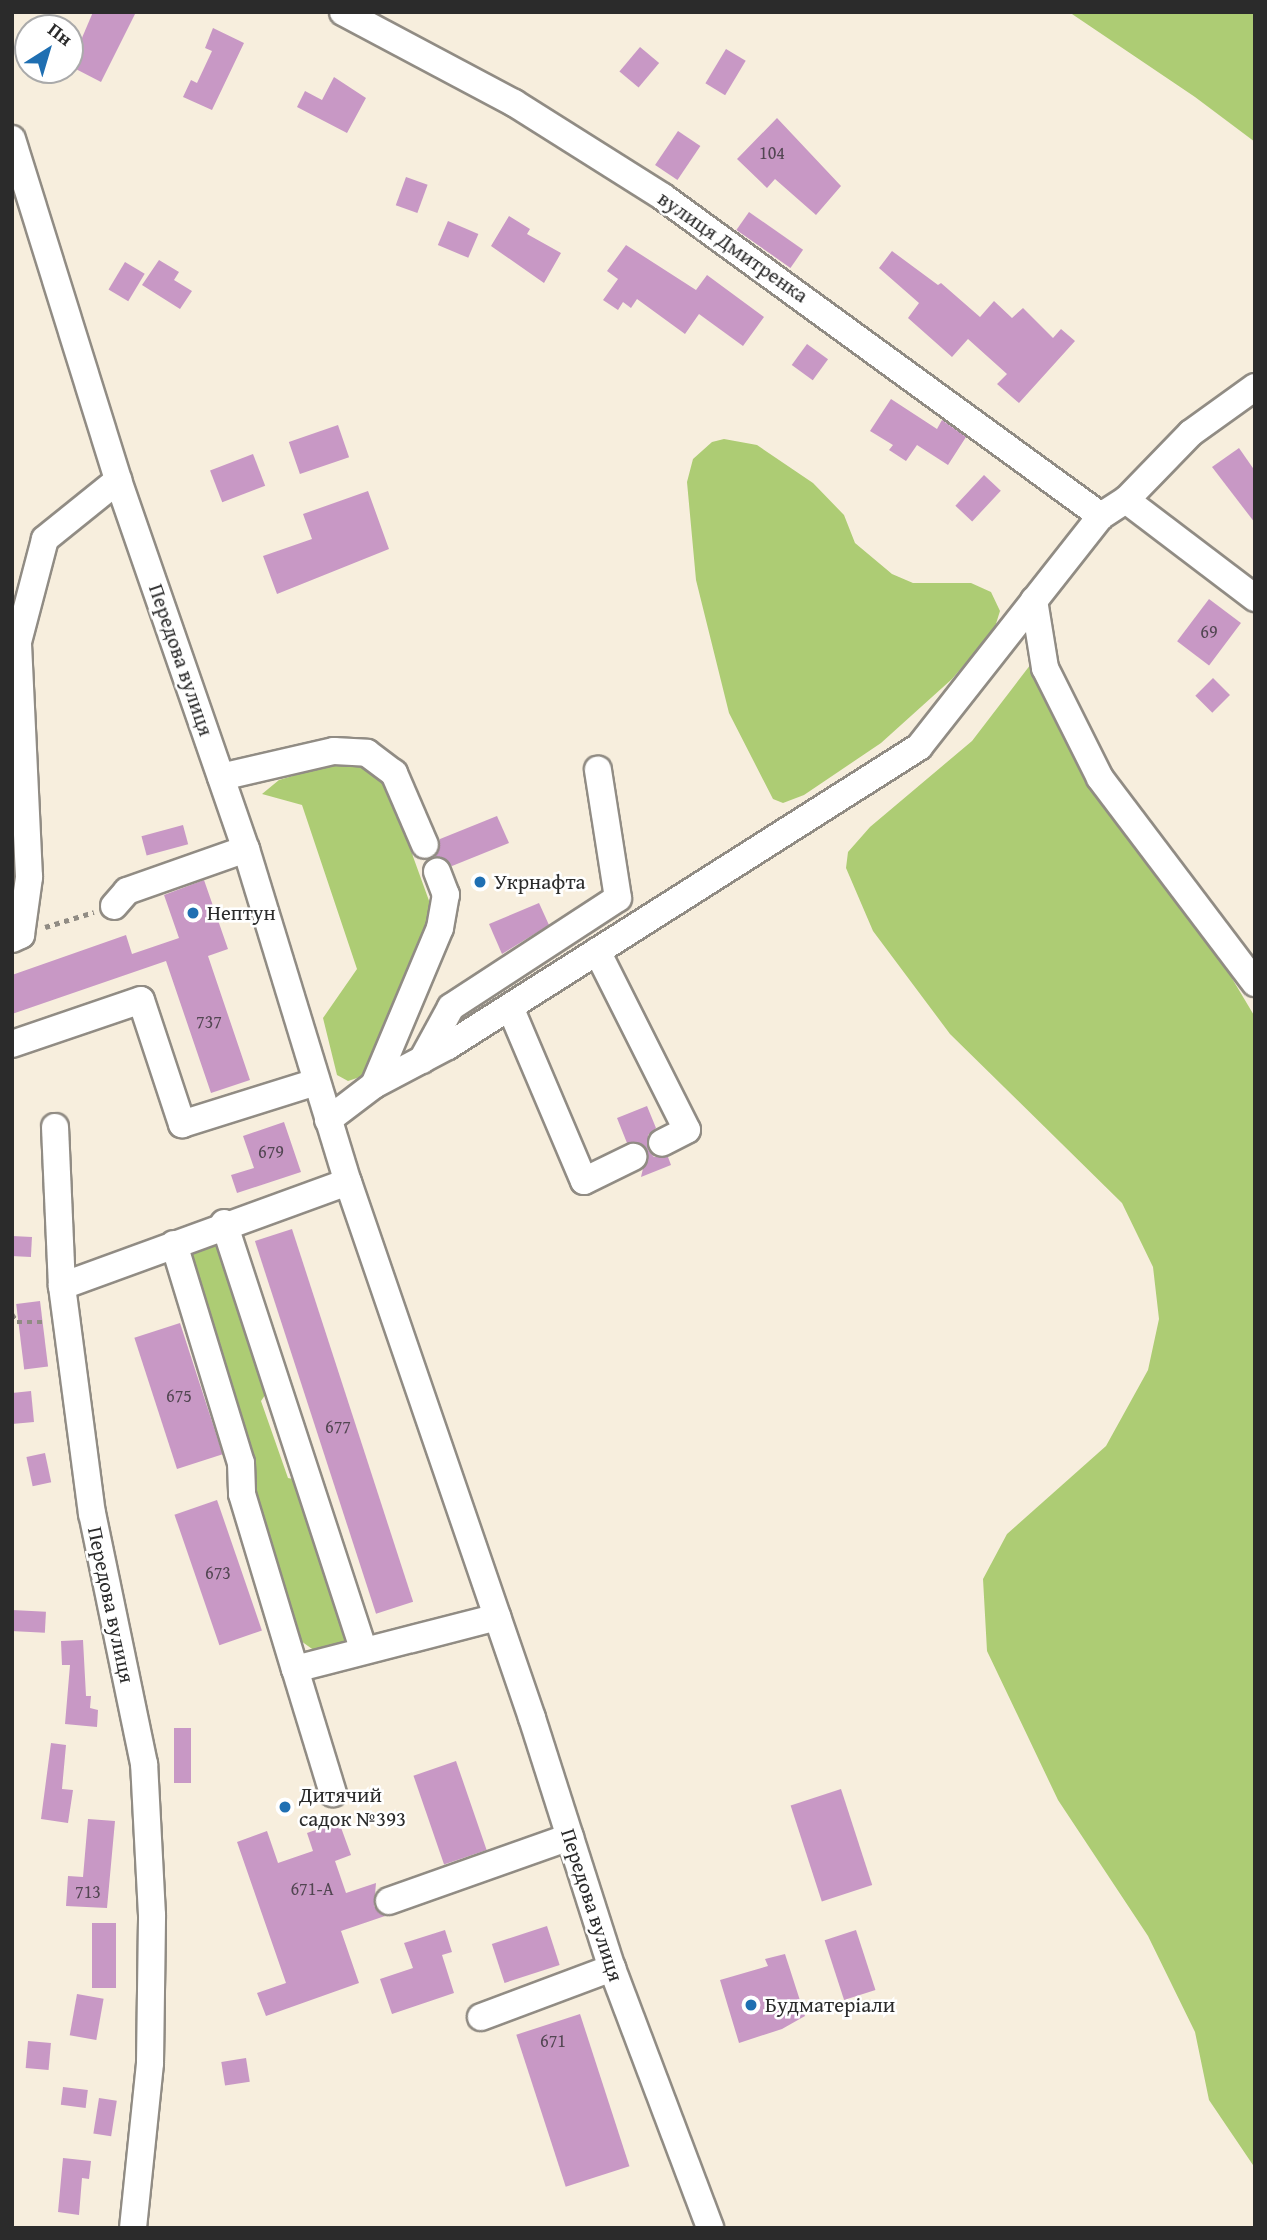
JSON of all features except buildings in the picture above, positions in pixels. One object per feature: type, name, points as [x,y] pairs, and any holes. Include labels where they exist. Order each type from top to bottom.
[{"type":"street","name":"вулиця Дмитренка","points":[[343,12],[514,103],[663,197],[1101,516]]},
{"type":"street","name":"Передова вулиця","points":[[12,139],[118,480],[246,849],[348,1182],[497,1617],[612,1968],[710,2228]]},
{"type":"street","points":[[328,1120],[374,1085],[422,1060],[510,1007],[919,747],[1101,516],[1126,500],[1191,433],[1255,387]]},
{"type":"street","points":[[17,937],[29,877],[18,642],[45,538],[118,480]]},
{"type":"street","points":[[1126,500],[1255,598]]},
{"type":"street","points":[[1034,600],[1045,668],[1100,778],[1255,983]]},
{"type":"street","points":[[221,777],[334,751],[368,753],[394,773],[425,845]]},
{"type":"street","points":[[422,1060],[451,1007],[618,898],[598,770]]},
{"type":"street","points":[[114,906],[127,891],[246,849]]},
{"type":"street","points":[[374,1085],[440,928],[446,895],[437,873]]},
{"type":"street","points":[[597,951],[687,1130],[662,1143]]},
{"type":"street","points":[[12,1045],[141,1000],[182,1124],[316,1082]]},
{"type":"street","points":[[510,1007],[584,1181],[633,1157]]},
{"type":"street","name":"Передова вулиця","points":[[55,1128],[61,1286],[92,1514],[145,1764],[152,1915],[150,2063],[133,2228]]},
{"type":"street","points":[[61,1286],[224,1223],[348,1182]]},
{"type":"street","points":[[224,1223],[363,1648]]},
{"type":"street","points":[[174,1244],[241,1463],[242,1494],[333,1793]]},
{"type":"street","points":[[295,1669],[363,1648],[497,1617]]},
{"type":"street","points":[[389,1901],[570,1837]]},
{"type":"street","points":[[481,2017],[612,1968]]},
{"type":"path","points":[[17,937],[114,906]]},
{"type":"path","points":[[12,1314],[17,1322],[66,1321]]},
{"type":"green space","points":[[1069,12],[1255,12],[1255,142],[1195,97]]},
{"type":"green space","points":[[724,439],[757,445],[813,483],[844,515],[855,543],[892,574],[913,583],[971,583],[991,592],[1000,611],[994,630],[952,679],[881,743],[804,795],[783,803],[773,799],[729,713],[696,580],[687,482],[693,459],[712,442]]},
{"type":"green space","points":[[1034,660],[1042,691],[1090,789],[1174,881],[1255,1017],[1255,2168],[1209,2100],[1195,2032],[1148,1936],[1058,1800],[987,1651],[983,1579],[1007,1534],[1106,1446],[1148,1370],[1159,1319],[1153,1267],[1122,1203],[950,1034],[873,931],[846,868],[848,852],[870,827],[972,741]]},
{"type":"green space","points":[[354,758],[385,779],[432,909],[431,924],[366,1075],[348,1081],[337,1075],[323,1018],[357,969],[302,805],[262,794],[279,780]]},
{"type":"green space","points":[[216,1246],[226,1254],[270,1388],[261,1401],[288,1478],[302,1481],[351,1634],[340,1645],[315,1651],[301,1641],[249,1490],[189,1268],[191,1253]]},
{"type":"place","name":"Укрнафта","points":[[480,882]]},
{"type":"place","name":"Нептун","points":[[193,913]]},
{"type":"place","name":"Дитячий садок №393","points":[[285,1807]]},
{"type":"place","name":"Будматеріали","points":[[751,2005]]}]
